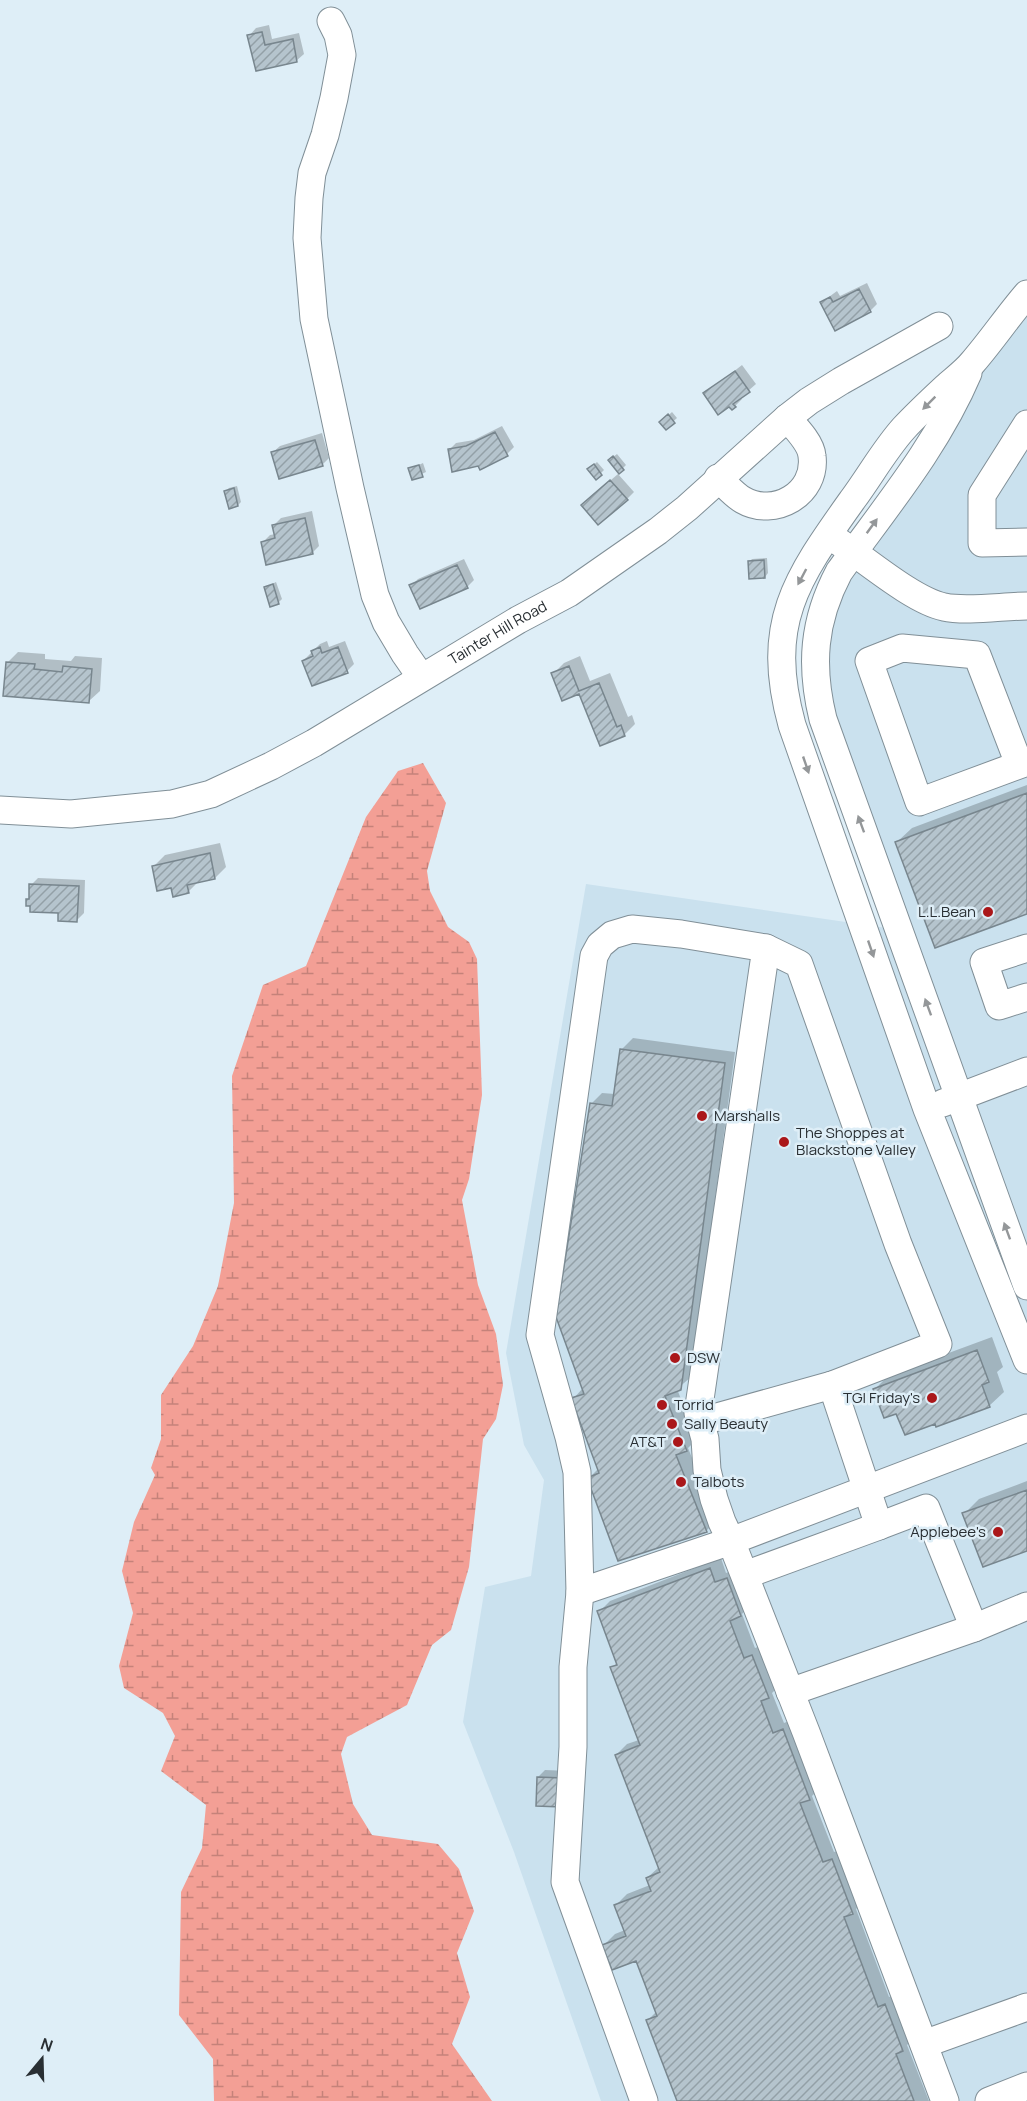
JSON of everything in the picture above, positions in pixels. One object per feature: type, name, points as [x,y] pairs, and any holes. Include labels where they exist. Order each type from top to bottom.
[{"type":"street","points":[[331,21],[341,43],[342,55],[326,135],[312,173],[309,198],[307,238],[314,319],[375,595],[386,622],[421,677]]},
{"type":"street","points":[[1027,294],[972,364],[931,400],[902,431],[828,535],[801,578],[790,603],[782,644],[781,664],[784,695],[796,736],[927,1108],[1027,1360]]},
{"type":"street","name":"Tainter Hill Road","points":[[0,810],[92,813],[152,807],[201,797],[248,777],[307,747],[421,677],[569,593],[658,531],[787,418],[841,381],[939,326]]},
{"type":"street","points":[[972,364],[955,404],[933,442],[853,552],[829,590],[822,610],[815,664],[816,690],[823,718],[1027,1286]]},
{"type":"street","points":[[718,478],[743,500],[762,506],[782,505],[800,494],[811,474],[812,455],[802,435],[787,418]]},
{"type":"street","points":[[1027,424],[982,495],[982,543],[1027,542]]},
{"type":"street","points":[[828,535],[927,601],[944,607],[1027,606]]},
{"type":"street","points":[[902,648],[977,656],[1023,763],[918,802],[869,661],[902,648]]},
{"type":"street","points":[[644,2101],[566,1882],[573,1747],[573,1666],[580,1592],[577,1472],[540,1335],[594,957],[600,945],[612,935],[632,929],[681,934],[766,948],[799,964],[895,1234],[938,1344],[832,1385],[699,1422]]},
{"type":"street","points":[[766,948],[698,1413],[699,1422],[705,1439],[707,1470],[722,1522],[745,1575],[945,2101]]},
{"type":"street","points":[[1027,948],[984,962],[999,1006],[1027,997]]},
{"type":"street","points":[[943,1050],[967,1067],[1015,1075]]},
{"type":"street","points":[[927,1108],[1015,1075]]},
{"type":"street","points":[[832,1385],[879,1526]]},
{"type":"street","points":[[580,1592],[731,1541],[1027,1428]]},
{"type":"street","points":[[745,1575],[926,1508],[974,1628]]},
{"type":"street","points":[[790,1692],[974,1628],[1027,1606]]},
{"type":"street","points":[[924,2044],[1027,2007]]},
{"type":"street","points":[[989,2101],[1027,2086]]},
{"type":"shaded area","name":"The Shoppes at Blackstone Valley","points":[[1027,294],[1027,2101],[601,2101],[514,1852],[463,1722],[485,1587],[531,1576],[544,1480],[524,1445],[506,1353],[586,884],[900,930],[823,719],[822,610]]},
{"type":"green space","points":[[423,763],[446,803],[427,871],[430,891],[448,927],[469,942],[477,959],[482,1095],[469,1179],[462,1200],[478,1285],[496,1334],[503,1385],[496,1419],[483,1439],[469,1567],[451,1630],[432,1645],[407,1705],[347,1737],[341,1754],[353,1804],[372,1835],[438,1844],[459,1869],[474,1911],[457,1953],[470,1997],[452,2044],[492,2101],[214,2101],[213,2059],[179,2015],[181,1892],[202,1848],[206,1805],[161,1771],[175,1736],[163,1713],[124,1688],[119,1666],[133,1613],[122,1571],[134,1522],[155,1475],[151,1468],[161,1439],[161,1395],[193,1346],[218,1286],[234,1203],[232,1076],[263,985],[306,966],[366,817],[398,771]]},
{"type":"building","points":[[262,32],[265,45],[293,39],[297,62],[256,71],[247,35]]},
{"type":"building","points":[[859,289],[871,312],[835,331],[820,302],[830,297],[833,302]]},
{"type":"building","points":[[735,371],[750,392],[733,404],[736,407],[732,410],[729,407],[718,415],[703,393]]},
{"type":"building","points":[[668,414],[675,423],[666,430],[659,422]]},
{"type":"building","points":[[495,432],[508,456],[480,470],[478,466],[452,472],[448,449],[466,446]]},
{"type":"building","points":[[315,440],[323,466],[279,479],[271,452]]},
{"type":"building","points":[[613,456],[624,470],[619,474],[608,460]]},
{"type":"building","points":[[594,464],[602,475],[596,480],[587,469]]},
{"type":"building","points":[[419,465],[423,477],[412,480],[408,468]]},
{"type":"building","points":[[610,480],[628,500],[598,525],[581,505]]},
{"type":"building","points":[[234,488],[238,506],[229,509],[224,491]]},
{"type":"building","points":[[305,518],[313,554],[266,565],[261,542],[275,538],[272,525]]},
{"type":"building","points":[[764,560],[765,578],[749,579],[748,561]]},
{"type":"building","points":[[457,565],[468,588],[420,609],[409,585]]},
{"type":"building","points":[[273,584],[279,604],[270,607],[264,587]]},
{"type":"building","points":[[320,647],[322,653],[338,647],[348,673],[312,686],[302,661],[313,656],[311,651]]},
{"type":"building","points":[[6,662],[35,664],[34,669],[62,672],[63,666],[92,669],[89,703],[3,696]]},
{"type":"building","points":[[569,666],[579,691],[599,683],[617,727],[621,725],[625,736],[600,746],[579,694],[562,701],[551,673]]},
{"type":"building","points":[[1027,793],[1027,914],[935,948],[895,842]]},
{"type":"building","points":[[210,853],[215,879],[187,885],[189,893],[173,897],[171,888],[157,891],[152,866]]},
{"type":"building","points":[[29,884],[79,886],[77,922],[58,921],[58,913],[30,912],[30,906],[26,906],[26,899],[29,899]]},
{"type":"building","points":[[620,1049],[725,1063],[681,1390],[665,1396],[687,1451],[676,1455],[707,1532],[618,1561],[587,1478],[599,1473],[571,1398],[584,1394],[556,1317],[590,1103],[612,1106]]},
{"type":"building","name":"TGI Friday's","points":[[977,1350],[989,1382],[982,1385],[990,1407],[936,1427],[935,1424],[905,1435],[896,1414],[884,1418],[873,1389]]},
{"type":"building","name":"Applebee's","points":[[1027,1490],[1027,1551],[983,1567],[962,1513]]},
{"type":"building","points":[[710,1568],[715,1582],[727,1578],[741,1616],[730,1621],[744,1658],[752,1655],[769,1698],[761,1701],[773,1733],[783,1729],[810,1800],[800,1803],[823,1862],[832,1859],[853,1914],[844,1917],[878,2007],[885,2004],[903,2051],[896,2054],[914,2101],[677,2101],[646,2020],[657,2016],[636,1961],[612,1970],[602,1945],[626,1936],[614,1905],[651,1891],[646,1878],[660,1872],[615,1755],[640,1745],[610,1667],[617,1665],[597,1611]]},
{"type":"building","points":[[537,1777],[563,1778],[562,1807],[536,1806]]},
{"type":"place","name":"L.L.Bean","points":[[988,912]]},
{"type":"place","name":"Marshalls","points":[[702,1116]]},
{"type":"place","name":"The Shoppes at Blackstone Valley","points":[[784,1142]]},
{"type":"place","name":"DSW","points":[[675,1358]]},
{"type":"place","name":"TGI Friday's","points":[[932,1398]]},
{"type":"place","name":"Torrid","points":[[662,1405]]},
{"type":"place","name":"Sally Beauty","points":[[672,1424]]},
{"type":"place","name":"AT&T","points":[[678,1442]]},
{"type":"place","name":"Talbots","points":[[681,1482]]},
{"type":"place","name":"Applebee's","points":[[998,1532]]}]
